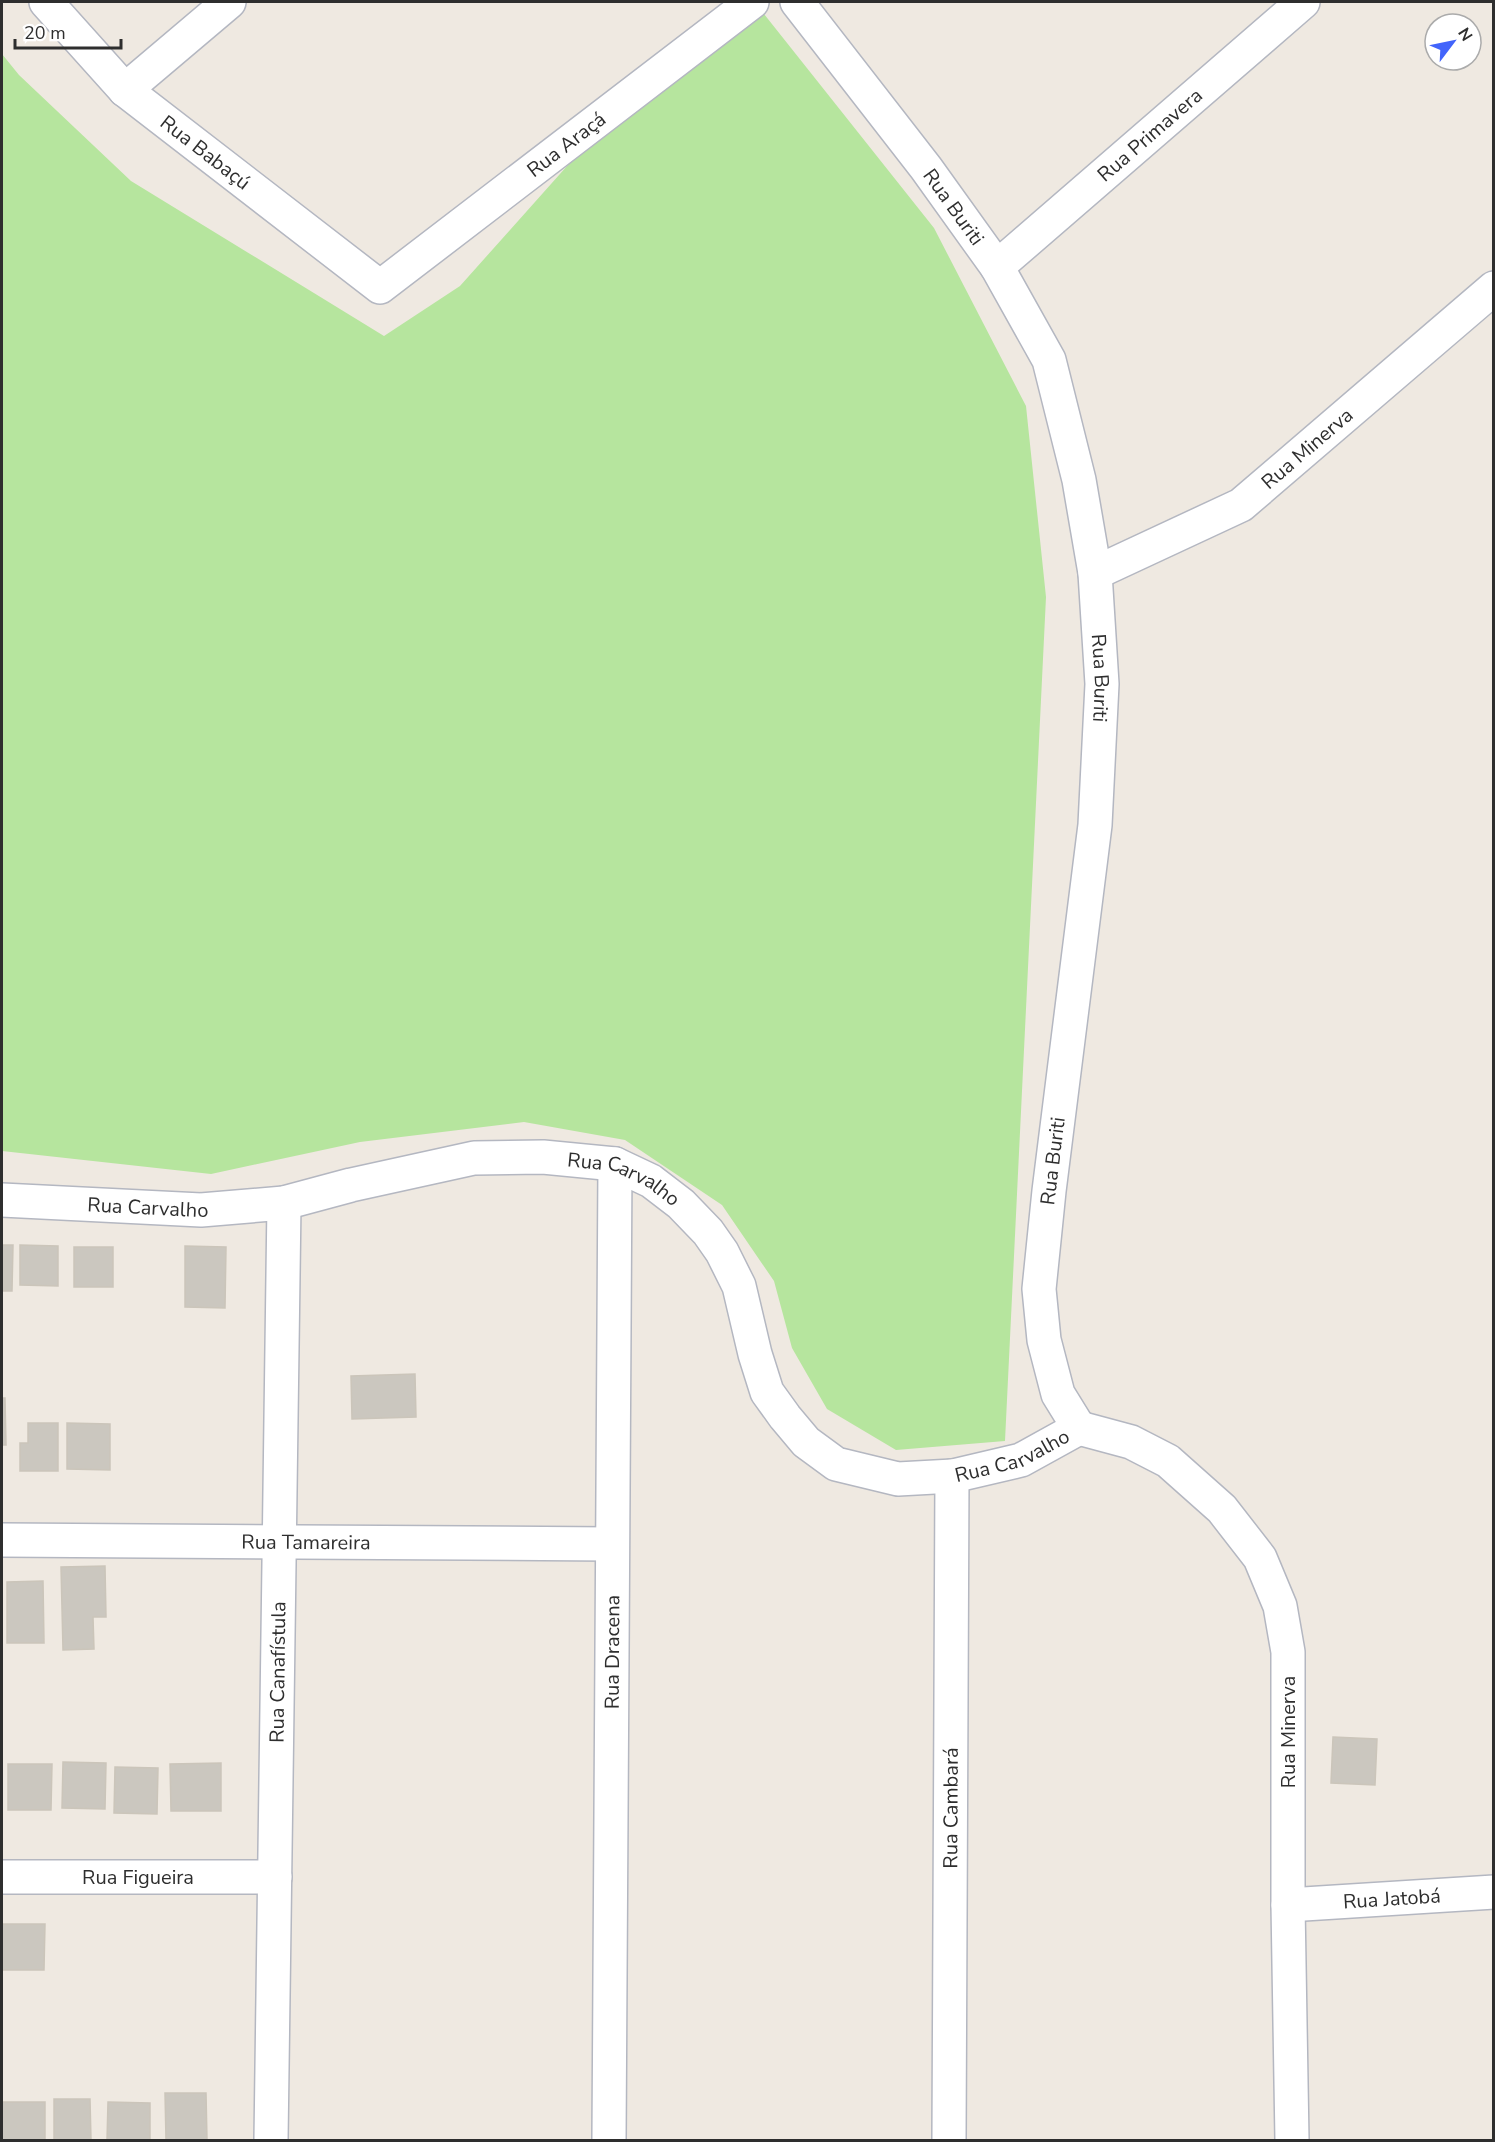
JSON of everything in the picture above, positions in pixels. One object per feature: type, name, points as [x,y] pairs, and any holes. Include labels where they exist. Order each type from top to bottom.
[{"type":"street","name":"Rua Babaçú","points":[[46,2],[124,90],[380,288]]},
{"type":"street","points":[[124,90],[229,2]]},
{"type":"street","name":"Rua Araçá","points":[[380,288],[752,2]]},
{"type":"street","name":"Rua Buriti","points":[[797,2],[926,168],[997,267],[1049,360],[1079,480],[1095,573],[1102,684],[1095,825],[1049,1191],[1039,1289],[1044,1340],[1058,1394],[1079,1428]]},
{"type":"street","name":"Rua Primavera","points":[[997,267],[1303,2]]},
{"type":"street","name":"Rua Minerva","points":[[1095,573],[1241,506],[1494,288]]},
{"type":"street","name":"Rua Carvalho","points":[[2,1200],[201,1210],[284,1203],[351,1185],[474,1158],[543,1157],[615,1164],[651,1181],[681,1204],[712,1238],[740,1286],[755,1354],[767,1392],[806,1442],[836,1464],[898,1479],[952,1476],[1021,1460],[1079,1428]]},
{"type":"street","name":"Rua Dracena","points":[[609,2140],[615,1164]]},
{"type":"street","name":"Rua Canafístula","points":[[271,2140],[284,1203]]},
{"type":"street","name":"Rua Minerva","points":[[1079,1428],[1131,1442],[1168,1461],[1222,1509],[1260,1558],[1280,1606],[1288,1652],[1288,1905],[1292,2140]]},
{"type":"street","name":"Rua Cambará","points":[[949,2140],[952,1476]]},
{"type":"street","name":"Rua Tamareira","points":[[2,1540],[612,1544]]},
{"type":"street","name":"Rua Figueira","points":[[2,1877],[275,1877]]},
{"type":"street","name":"Rua Jatobá","points":[[1288,1905],[1494,1893]]},
{"type":"green space","points":[[764,14],[934,228],[1026,406],[1046,597],[1005,1441],[896,1450],[827,1409],[792,1348],[774,1281],[722,1205],[625,1140],[524,1122],[360,1142],[211,1174],[2,1151],[2,54],[19,75],[131,181],[384,336],[460,286],[584,147],[721,38]]},
{"type":"building","points":[[2,1245],[13,1245],[12,1291],[2,1291]]},
{"type":"building","points":[[20,1245],[58,1246],[58,1286],[20,1285]]},
{"type":"building","points":[[185,1246],[226,1247],[225,1308],[185,1307]]},
{"type":"building","points":[[74,1247],[113,1247],[113,1287],[74,1287]]},
{"type":"building","points":[[415,1374],[416,1417],[352,1419],[351,1376]]},
{"type":"building","points":[[2,1398],[5,1398],[6,1445],[2,1445]]},
{"type":"building","points":[[28,1423],[58,1423],[58,1471],[20,1471],[20,1443],[28,1443]]},
{"type":"building","points":[[67,1423],[110,1424],[110,1470],[67,1469]]},
{"type":"building","points":[[105,1566],[106,1617],[93,1617],[94,1649],[63,1650],[61,1567]]},
{"type":"building","points":[[43,1581],[44,1643],[7,1643],[7,1582]]},
{"type":"building","points":[[1333,1737],[1377,1739],[1375,1785],[1331,1783]]},
{"type":"building","points":[[63,1762],[106,1763],[105,1809],[62,1808]]},
{"type":"building","points":[[221,1763],[221,1811],[171,1811],[170,1764]]},
{"type":"building","points":[[8,1764],[52,1764],[51,1810],[8,1810]]},
{"type":"building","points":[[115,1767],[158,1768],[157,1814],[114,1813]]},
{"type":"building","points":[[2,1924],[45,1924],[44,1970],[2,1970]]},
{"type":"building","points":[[165,2093],[206,2093],[207,2140],[166,2140]]},
{"type":"building","points":[[54,2099],[90,2099],[91,2140],[54,2140]]},
{"type":"building","points":[[2,2102],[45,2102],[45,2140],[2,2140]]},
{"type":"building","points":[[108,2102],[150,2103],[150,2140],[107,2140]]}]
